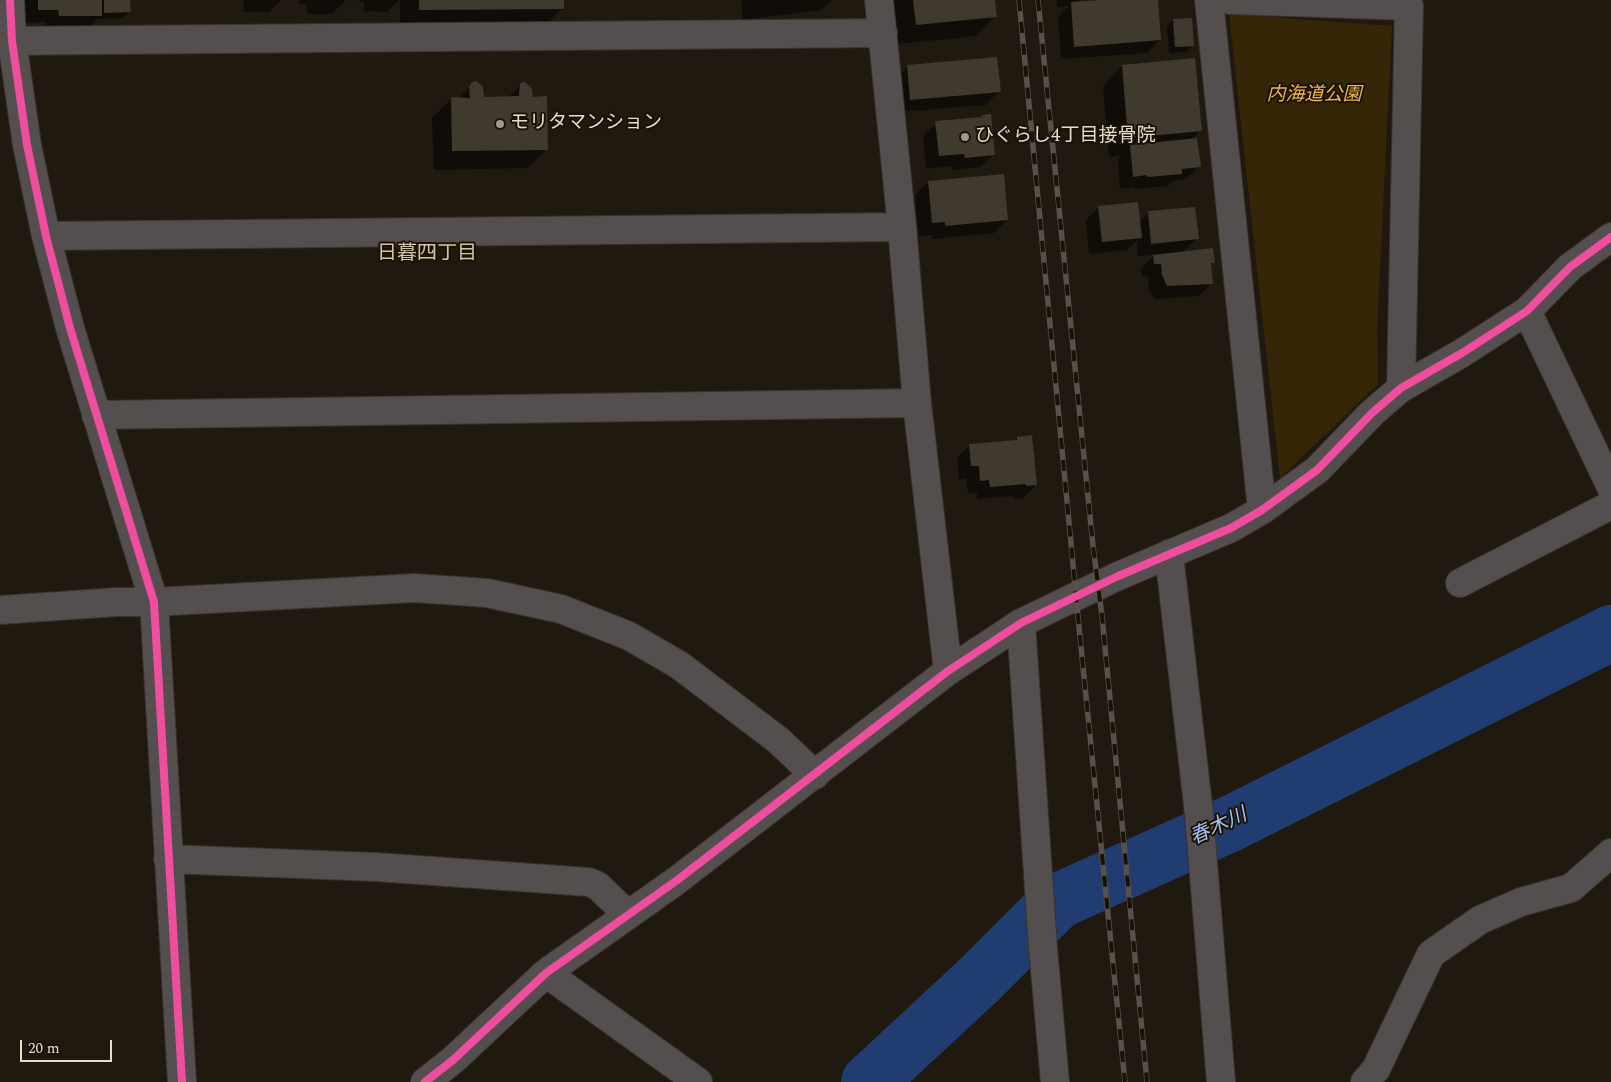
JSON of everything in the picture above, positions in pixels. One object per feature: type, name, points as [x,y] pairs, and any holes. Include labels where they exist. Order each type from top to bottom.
[{"type":"street","points":[[10,0],[6,41],[46,236],[70,328],[154,602],[182,1082]]},
{"type":"street","points":[[879,0],[902,227],[917,403],[948,671]]},
{"type":"street","points":[[1209,0],[1262,510]]},
{"type":"street","points":[[1229,0],[1409,3],[1401,388]]},
{"type":"street","points":[[6,41],[883,33]]},
{"type":"street","points":[[46,236],[902,227]]},
{"type":"street","points":[[424,1082],[453,1060],[546,973],[676,881],[948,671],[1021,623],[1116,577],[1231,528],[1262,510],[1318,470],[1372,413],[1401,388],[1462,353],[1527,311],[1570,267],[1611,237]]},
{"type":"street","points":[[1527,311],[1611,487]]},
{"type":"street","points":[[96,415],[917,403]]},
{"type":"street","points":[[1460,583],[1611,505]]},
{"type":"street","points":[[1169,554],[1199,814],[1221,1082]]},
{"type":"street","points":[[0,610],[117,602],[154,602],[415,588],[487,593],[560,609],[629,636],[679,665],[778,740],[815,775]]},
{"type":"street","points":[[1021,623],[1039,896],[1055,1082]]},
{"type":"street","points":[[1365,1082],[1376,1069],[1431,954],[1480,920],[1521,902],[1571,888],[1611,853]]},
{"type":"street","points":[[168,859],[376,867],[589,882],[598,886],[628,915]]},
{"type":"street","points":[[546,973],[698,1082]]},
{"type":"green space","name":"内海道公園","points":[[1229,14],[1392,26],[1377,330],[1378,384],[1280,478]]},
{"type":"building","points":[[38,0],[102,0],[102,16],[59,16],[58,10],[38,10]]},
{"type":"building","points":[[104,0],[130,0],[131,12],[104,13]]},
{"type":"building","points":[[419,0],[564,0],[564,9],[419,10]]},
{"type":"building","points":[[913,0],[995,0],[997,17],[916,25]]},
{"type":"building","points":[[1158,0],[1161,40],[1074,47],[1071,2]]},
{"type":"building","points":[[1192,18],[1194,46],[1175,47],[1173,19]]},
{"type":"building","points":[[997,57],[1001,92],[910,100],[907,65]]},
{"type":"building","points":[[1195,58],[1202,131],[1128,138],[1122,65]]},
{"type":"building","name":"モリタマンション","points":[[477,81],[483,87],[484,97],[519,96],[520,83],[525,82],[532,89],[533,97],[547,96],[548,150],[452,151],[451,97],[470,98],[469,87],[472,82]]},
{"type":"building","points":[[991,114],[995,155],[965,158],[964,154],[939,156],[935,121],[982,117],[982,115]]},
{"type":"building","points":[[1197,138],[1201,167],[1182,169],[1182,174],[1133,177],[1130,145]]},
{"type":"building","points":[[1004,174],[1008,220],[945,226],[945,222],[932,223],[928,181]]},
{"type":"building","points":[[1138,202],[1142,238],[1102,242],[1098,206]]},
{"type":"building","points":[[1195,207],[1199,239],[1151,244],[1148,211]]},
{"type":"building","points":[[1213,248],[1215,263],[1211,263],[1213,284],[1167,286],[1162,275],[1161,264],[1154,264],[1153,255]]},
{"type":"building","points":[[1032,435],[1037,485],[990,487],[989,480],[980,481],[979,466],[971,466],[969,444],[1017,440],[1017,437]]},
{"type":"waterway","name":"春木川","points":[[869,1082],[980,979],[1058,901],[1232,823],[1611,633]]},
{"type":"railway","points":[[1019,0],[1125,1082]]},
{"type":"railway","points":[[1038,0],[1093,546],[1102,616],[1147,1082]]},
{"type":"cycle path","points":[[10,0],[12,41],[27,145],[46,236],[70,328],[154,602],[182,1082]]},
{"type":"cycle path","points":[[425,1082],[453,1060],[546,973],[676,881],[948,671],[1021,623],[1116,577],[1231,528],[1262,510],[1317,470],[1372,413],[1401,388],[1462,353],[1527,311],[1570,267],[1611,237]]},
{"type":"place","name":"モリタマンション","points":[[500,124]]},
{"type":"place","name":"ひぐらし4丁目接骨院","points":[[965,137]]},
{"type":"district","name":"日暮四丁目","points":[[427,255]]}]
